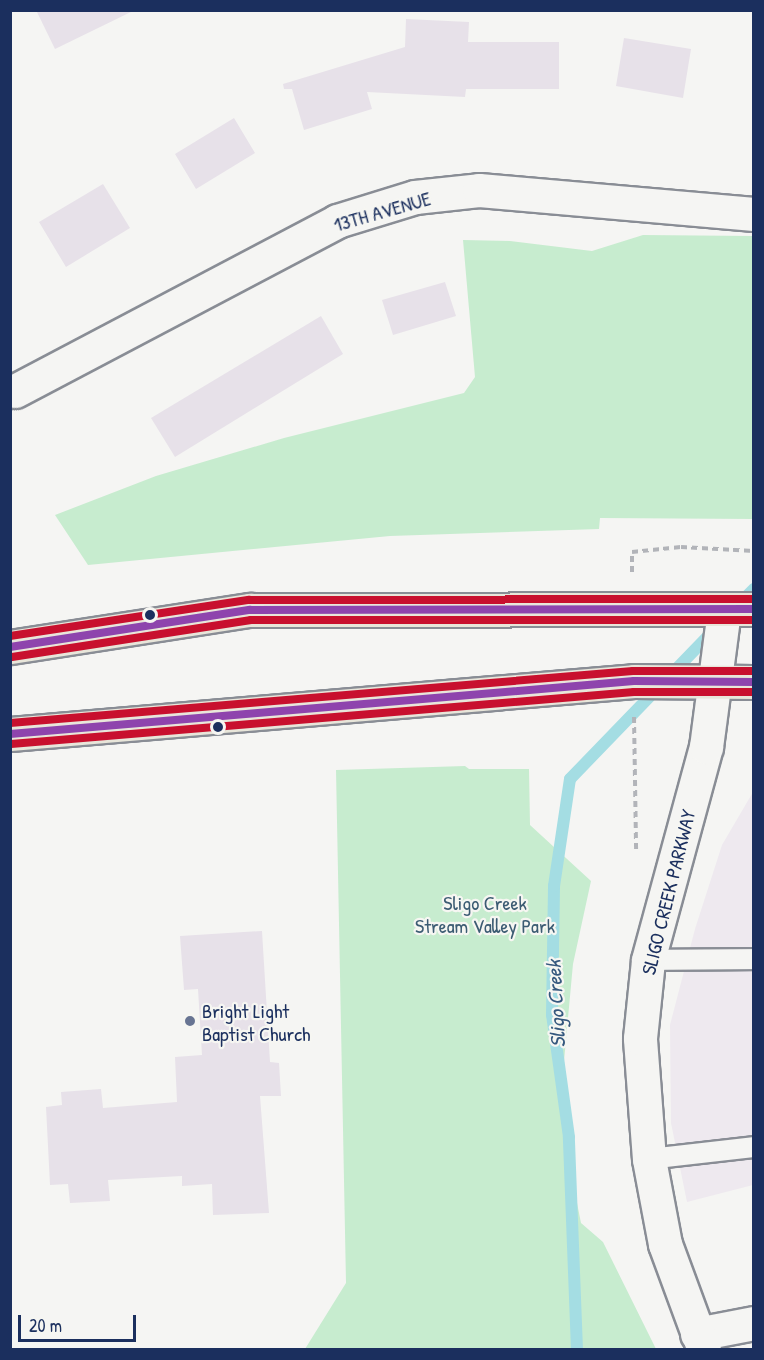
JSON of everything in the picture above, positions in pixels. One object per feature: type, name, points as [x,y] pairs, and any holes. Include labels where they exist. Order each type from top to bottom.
[{"type":"main road","points":[[10,647],[250,610],[739,609]]},
{"type":"main road","points":[[10,734],[634,681],[753,682]]},
{"type":"street","name":"13TH AVENUE","points":[[12,396],[336,221],[415,197],[479,190],[753,214]]},
{"type":"street","name":"SLIGO CREEK PARKWAY","points":[[700,1342],[665,1244],[649,1159],[640,1038],[648,960],[706,747],[715,681],[739,609]]},
{"type":"street","points":[[700,1342],[753,1323]]},
{"type":"lane","points":[[648,960],[753,959]]},
{"type":"lane","points":[[649,1159],[753,1147]]},
{"type":"path","points":[[632,568],[632,552],[681,547],[753,551]]},
{"type":"path","points":[[634,740],[637,847]]},
{"type":"shaded area","points":[[753,792],[753,1185],[687,1202],[671,1123],[670,1025],[695,929],[722,845]]},
{"type":"green space","points":[[643,235],[753,236],[753,519],[600,518],[599,529],[390,536],[88,565],[55,515],[156,476],[284,438],[464,393],[475,377],[463,240],[510,241],[592,251]]},
{"type":"green space","name":"Sligo Creek Stream Valley Park","points":[[465,766],[469,769],[529,769],[530,825],[591,881],[573,964],[564,1061],[568,1158],[581,1223],[603,1242],[656,1349],[305,1349],[346,1283],[336,770]]},
{"type":"building","points":[[36,10],[135,10],[55,49]]},
{"type":"building","points":[[406,19],[469,22],[468,42],[559,42],[559,89],[466,89],[465,97],[367,92],[372,109],[304,130],[292,89],[284,89],[283,84],[405,47]]},
{"type":"building","points":[[624,38],[691,49],[683,98],[616,86]]},
{"type":"building","points":[[234,118],[255,153],[196,189],[175,154]]},
{"type":"building","points":[[103,184],[130,228],[66,267],[39,222]]},
{"type":"building","points":[[445,282],[456,316],[393,335],[382,300]]},
{"type":"building","points":[[321,316],[343,354],[175,457],[151,418]]},
{"type":"building","points":[[262,931],[270,1062],[279,1063],[281,1096],[260,1096],[269,1213],[213,1215],[212,1184],[182,1186],[182,1176],[108,1180],[110,1201],[70,1203],[68,1184],[50,1185],[46,1107],[62,1105],[61,1092],[101,1089],[103,1108],[177,1102],[175,1057],[202,1055],[198,989],[184,990],[180,936]]},
{"type":"waterway","name":"Sligo Creek","points":[[740,603],[754,589]]},
{"type":"waterway","name":"Sligo Creek","points":[[577,1350],[569,1137],[552,1015],[554,886],[570,779],[713,631]]},
{"type":"transit line","points":[[10,636],[249,600],[754,599]]},
{"type":"transit line","points":[[10,647],[250,610],[754,609]]},
{"type":"transit line","points":[[12,657],[251,620],[754,620]]},
{"type":"transit line","points":[[10,723],[633,671],[754,671]]},
{"type":"transit line","points":[[10,734],[634,681],[754,682]]},
{"type":"transit line","points":[[11,744],[634,692],[754,692]]},
{"type":"place","name":"Bright Light Baptist Church","points":[[190,1021]]}]
